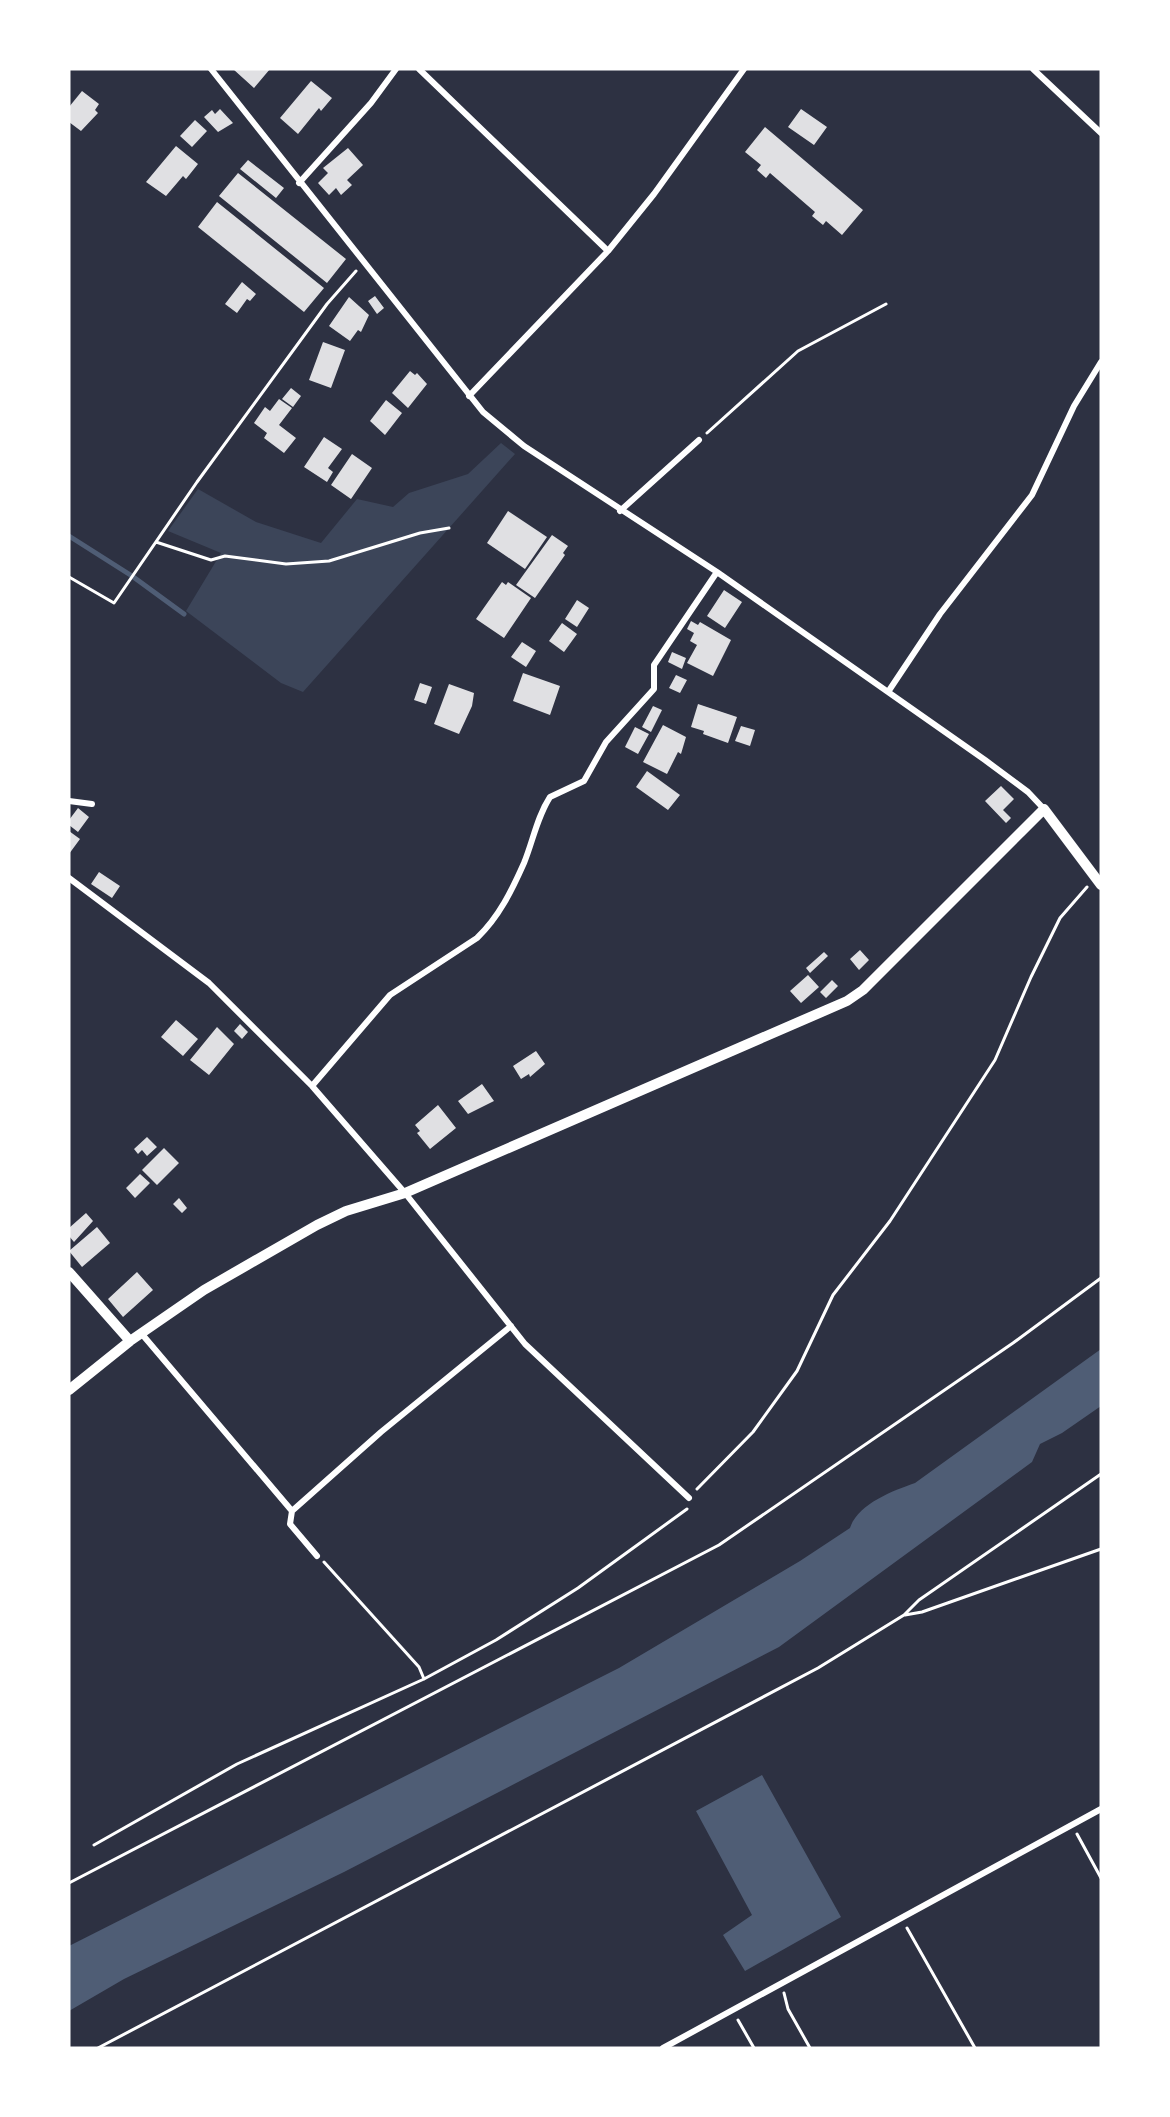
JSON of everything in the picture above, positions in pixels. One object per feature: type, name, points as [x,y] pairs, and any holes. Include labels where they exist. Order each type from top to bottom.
[{"type":"street","points":[[211,69],[483,412],[524,446],[620,511],[717,572],[1028,792],[1044,809],[1098,881]]},
{"type":"street","points":[[300,183],[371,103],[396,69]]},
{"type":"street","points":[[419,69],[608,251]]},
{"type":"street","points":[[469,396],[608,251],[654,194],[744,69]]},
{"type":"street","points":[[1033,69],[1101,133]]},
{"type":"street","points":[[888,692],[940,614],[1032,495],[1074,406],[1101,363]]},
{"type":"street","points":[[620,511],[699,440]]},
{"type":"street","points":[[312,1086],[390,995],[477,938],[488,928],[501,910],[524,863],[550,797],[584,781],[606,742],[654,689],[654,665],[717,572]]},
{"type":"street","points":[[69,801],[92,804]]},
{"type":"street","points":[[69,1390],[130,1341],[204,1290],[317,1225],[346,1211],[405,1193],[847,1001],[863,990],[1044,809]]},
{"type":"street","points":[[69,878],[209,983],[312,1086],[405,1193],[525,1344],[599,1416],[689,1498]]},
{"type":"street","points":[[69,1272],[130,1341]]},
{"type":"street","points":[[317,1556],[291,1524],[292,1511],[381,1432],[511,1326]]},
{"type":"street","points":[[141,1333],[292,1511]]},
{"type":"street","points":[[663,2048],[1101,1809]]},
{"type":"path","points":[[69,577],[114,603],[327,304],[364,261]]},
{"type":"path","points":[[699,440],[798,351],[886,304]]},
{"type":"path","points":[[156,542],[211,560],[225,556],[286,564],[329,561],[420,533],[449,528]]},
{"type":"path","points":[[93,1845],[237,1764],[424,1678],[496,1640],[578,1588],[693,1505],[689,1498],[753,1432],[780,1398],[797,1371],[833,1295],[890,1221],[995,1060],[1031,976],[1060,918],[1098,881]]},
{"type":"path","points":[[69,1883],[719,1545],[1013,1343],[1101,1278]]},
{"type":"path","points":[[98,2048],[818,1668],[904,1615],[919,1600],[1101,1474]]},
{"type":"path","points":[[904,1615],[922,1612],[1101,1549]]},
{"type":"path","points":[[317,1556],[333,1569],[419,1667],[424,1678]]},
{"type":"path","points":[[1072,1825],[1101,1878]]},
{"type":"path","points":[[901,1918],[975,2048]]},
{"type":"path","points":[[781,1984],[788,2009],[810,2048]]},
{"type":"path","points":[[733,2010],[754,2048]]},
{"type":"shaded area","points":[[501,443],[515,454],[303,692],[281,683],[186,611],[221,553],[168,531],[198,489],[256,522],[321,543],[357,499],[393,507],[409,493],[468,474]]},
{"type":"shaded area","points":[[1101,1349],[1101,1406],[1062,1433],[1040,1444],[1032,1462],[779,1647],[344,1872],[124,1979],[69,2011],[69,1946],[619,1668],[800,1561],[850,1528],[860,1512],[868,1505],[886,1494],[915,1483]]},
{"type":"shaded area","points":[[762,1775],[841,1917],[745,1971],[723,1935],[752,1915],[696,1811]]},
{"type":"building","points":[[233,69],[270,69],[254,88]]},
{"type":"building","points":[[311,81],[332,98],[321,111],[319,108],[298,134],[280,118]]},
{"type":"building","points":[[82,91],[99,104],[95,110],[98,113],[81,131],[69,122],[69,107]]},
{"type":"building","points":[[220,109],[233,123],[218,132],[204,117],[212,110],[215,114]]},
{"type":"building","points":[[801,109],[827,127],[814,145],[788,127]]},
{"type":"building","points":[[195,120],[207,131],[192,147],[180,136]]},
{"type":"building","points":[[765,127],[863,210],[842,235],[826,221],[823,225],[812,216],[815,212],[770,173],[766,178],[757,170],[761,165],[745,152]]},
{"type":"building","points":[[176,146],[198,164],[186,179],[183,176],[166,196],[146,182]]},
{"type":"building","points":[[348,148],[363,165],[347,180],[352,185],[341,195],[336,188],[329,195],[318,183],[328,173],[323,168]]},
{"type":"building","points":[[248,160],[284,188],[276,198],[240,169]]},
{"type":"building","points":[[238,173],[346,259],[327,283],[219,196]]},
{"type":"building","points":[[217,202],[324,288],[304,312],[198,227]]},
{"type":"building","points":[[242,282],[256,294],[250,301],[247,299],[237,313],[225,304]]},
{"type":"building","points":[[375,296],[384,308],[377,314],[368,301]]},
{"type":"building","points":[[349,297],[369,315],[361,332],[358,330],[350,341],[329,326]]},
{"type":"building","points":[[323,342],[345,350],[331,388],[309,380]]},
{"type":"building","points":[[410,371],[415,375],[417,373],[427,384],[408,408],[392,393]]},
{"type":"building","points":[[291,388],[301,396],[293,407],[282,399]]},
{"type":"building","points":[[279,399],[292,408],[279,425],[296,438],[284,453],[264,438],[267,433],[254,423],[265,407],[270,411]]},
{"type":"building","points":[[386,400],[402,413],[385,435],[370,421]]},
{"type":"building","points":[[324,437],[342,449],[328,468],[333,472],[327,482],[304,467]]},
{"type":"building","points":[[352,454],[372,468],[351,499],[331,485]]},
{"type":"building","points":[[508,511],[547,537],[525,569],[487,543]]},
{"type":"building","points":[[552,535],[568,546],[563,553],[565,555],[535,598],[516,585]]},
{"type":"building","points":[[502,582],[506,585],[508,582],[531,598],[504,638],[476,619]]},
{"type":"building","points":[[724,590],[742,602],[725,628],[707,616]]},
{"type":"building","points":[[577,600],[589,608],[577,627],[565,619]]},
{"type":"building","points":[[691,621],[698,625],[700,622],[731,640],[713,676],[687,663],[697,645],[690,641],[694,633],[687,629]]},
{"type":"building","points":[[562,623],[577,634],[564,652],[549,641]]},
{"type":"building","points":[[522,642],[536,651],[526,667],[511,657]]},
{"type":"building","points":[[672,652],[686,658],[682,669],[668,662]]},
{"type":"building","points":[[523,673],[560,686],[550,715],[513,701]]},
{"type":"building","points":[[676,675],[687,680],[680,693],[669,688]]},
{"type":"building","points":[[420,683],[432,687],[426,704],[414,700]]},
{"type":"building","points":[[449,684],[474,693],[472,706],[459,734],[434,724]]},
{"type":"building","points":[[698,704],[737,717],[728,743],[691,727]]},
{"type":"building","points":[[653,706],[662,710],[651,732],[642,727]]},
{"type":"building","points":[[663,725],[686,737],[681,754],[678,752],[667,774],[643,762]]},
{"type":"building","points":[[741,726],[755,730],[750,746],[735,741]]},
{"type":"building","points":[[635,727],[649,734],[638,754],[625,747]]},
{"type":"building","points":[[647,771],[680,795],[668,810],[636,787]]},
{"type":"building","points":[[1001,786],[1014,799],[1003,810],[1011,818],[1006,823],[985,801]]},
{"type":"building","points":[[78,808],[89,817],[78,832],[69,825],[69,820]]},
{"type":"building","points":[[69,831],[80,839],[69,854]]},
{"type":"building","points":[[99,872],[120,886],[112,898],[91,884]]},
{"type":"building","points":[[860,950],[869,960],[859,970],[850,959]]},
{"type":"building","points":[[824,952],[828,956],[810,973],[806,968]]},
{"type":"building","points":[[808,975],[819,987],[801,1003],[790,991]]},
{"type":"building","points":[[832,980],[838,986],[826,998],[820,992]]},
{"type":"building","points":[[176,1020],[198,1039],[183,1056],[161,1037]]},
{"type":"building","points":[[240,1024],[248,1032],[242,1039],[234,1031]]},
{"type":"building","points":[[217,1027],[234,1044],[209,1075],[190,1060]]},
{"type":"building","points":[[536,1051],[545,1064],[530,1077],[529,1074],[521,1079],[513,1066]]},
{"type":"building","points":[[482,1084],[494,1101],[468,1114],[458,1101]]},
{"type":"building","points":[[438,1105],[456,1128],[430,1149],[417,1133],[420,1131],[415,1125]]},
{"type":"building","points":[[147,1137],[157,1147],[147,1156],[142,1150],[138,1154],[134,1149]]},
{"type":"building","points":[[164,1148],[179,1163],[157,1185],[142,1170]]},
{"type":"building","points":[[140,1174],[150,1183],[135,1198],[126,1188]]},
{"type":"building","points":[[179,1198],[187,1208],[182,1213],[173,1204]]},
{"type":"building","points":[[86,1213],[93,1221],[74,1242],[69,1236],[69,1228]]},
{"type":"building","points":[[97,1227],[110,1243],[82,1267],[69,1251]]},
{"type":"building","points":[[137,1272],[153,1290],[123,1317],[108,1299]]},
{"type":"waterway","points":[[69,536],[132,576],[184,614]]}]
